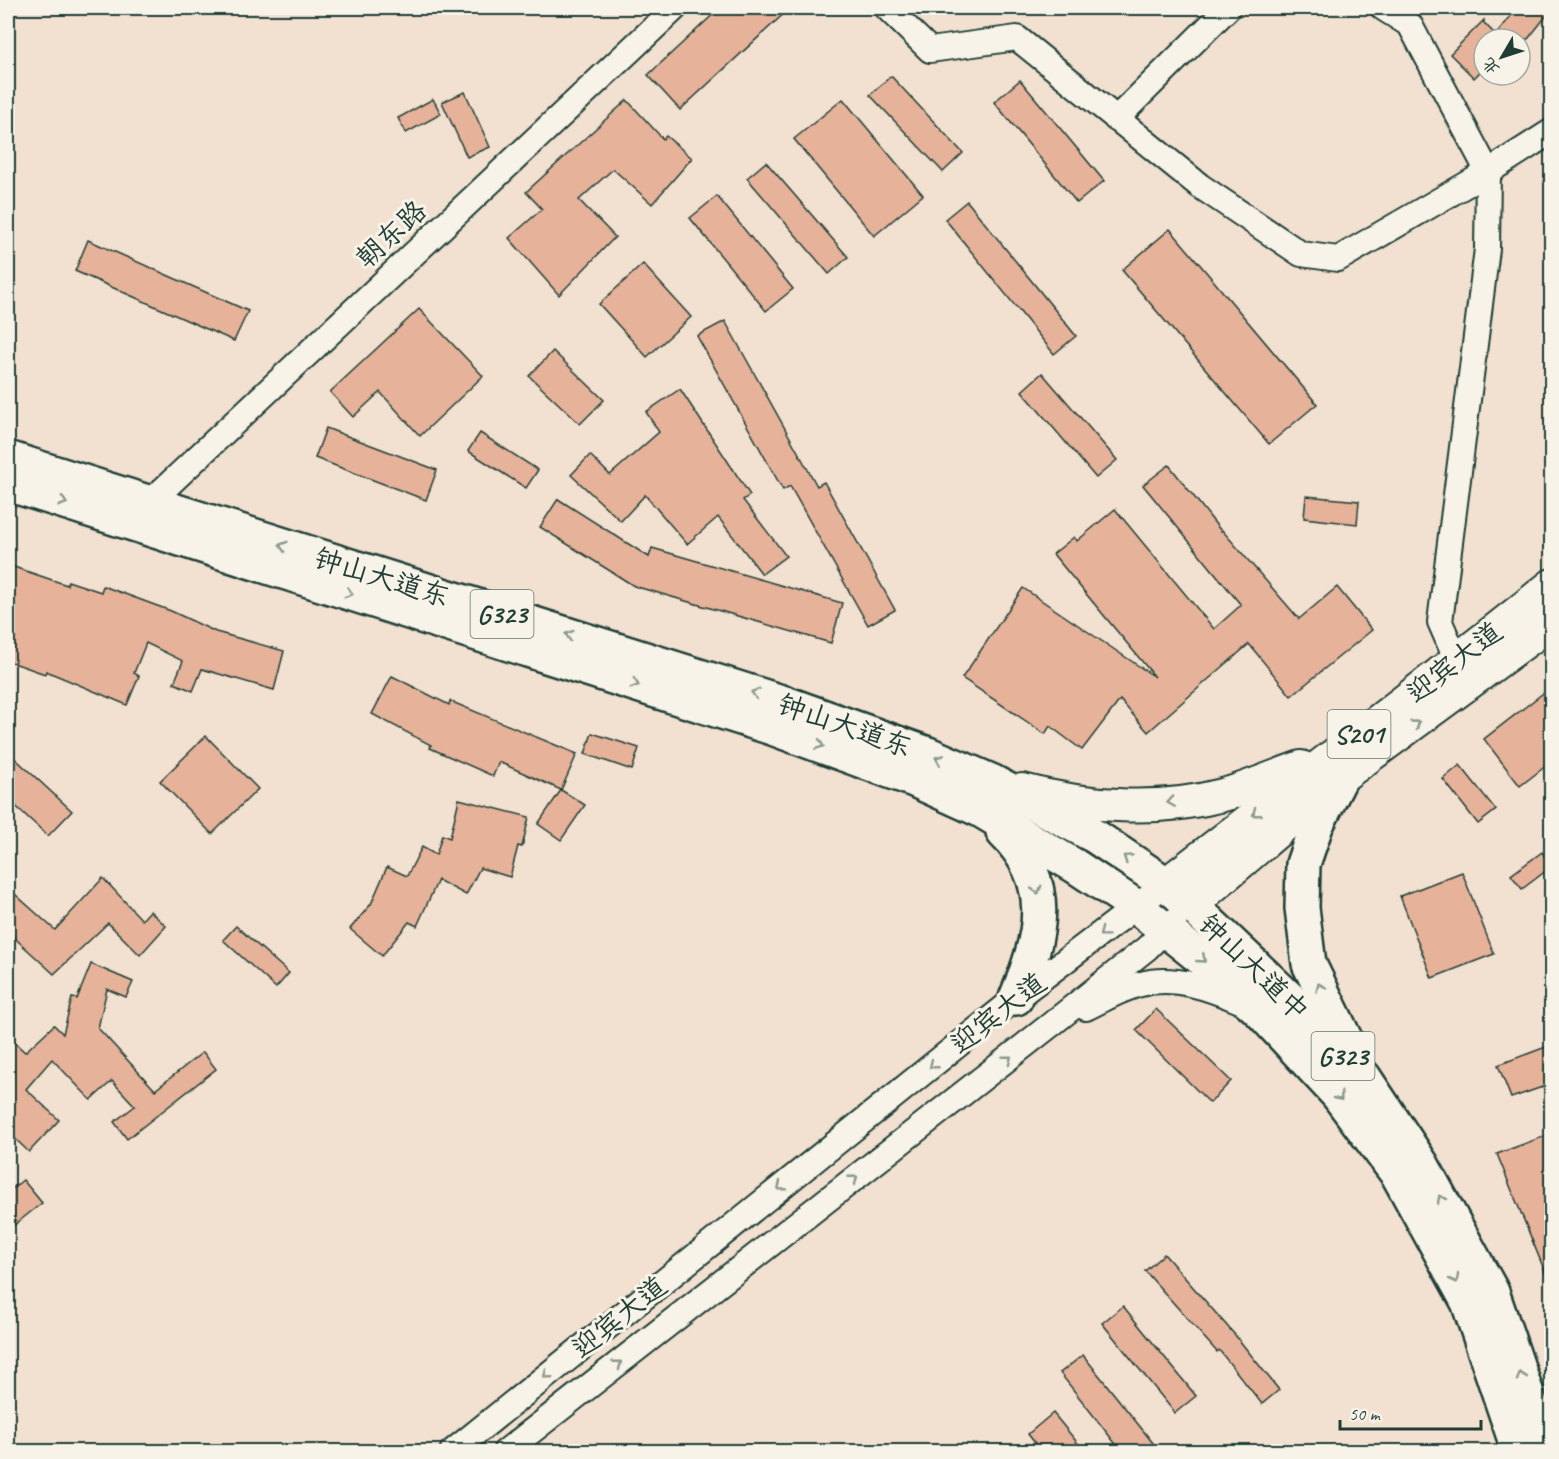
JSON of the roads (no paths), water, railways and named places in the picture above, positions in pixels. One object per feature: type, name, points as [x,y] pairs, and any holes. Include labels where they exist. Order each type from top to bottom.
[{"type":"highway","name":"钟山大道东","points":[[8,458],[788,704],[928,754],[986,796]]},
{"type":"highway","name":"钟山大道东","points":[[8,484],[772,728],[914,780],[986,796]]},
{"type":"highway","points":[[1334,768],[1303,864],[1302,908],[1310,964],[1364,1077]]},
{"type":"highway","name":"钟山大道中","points":[[986,796],[1096,837],[1166,884],[1289,998],[1364,1077],[1421,1163],[1492,1292],[1547,1452]]},
{"type":"highway","name":"钟山大道中","points":[[986,796],[1137,907],[1197,955],[1260,1011],[1338,1095],[1398,1175],[1467,1302],[1519,1452]]},
{"type":"highway","points":[[986,796],[1030,868],[1040,901],[1040,924],[1031,961],[1016,998]]},
{"type":"main road","name":"迎宾大道","points":[[1465,672],[1551,585]]},
{"type":"main road","name":"迎宾大道","points":[[1166,884],[1334,768],[1465,672],[1551,622]]},
{"type":"main road","name":"迎宾大道","points":[[1191,905],[1334,768]]},
{"type":"main road","points":[[986,796],[1146,806],[1222,795],[1334,768]]},
{"type":"street","name":"朝东路","points":[[148,504],[675,8]]},
{"type":"street","points":[[887,8],[930,50],[1017,39],[1200,186],[1301,254],[1338,259],[1488,172],[1551,131]]},
{"type":"street","points":[[1116,119],[1228,8]]},
{"type":"street","points":[[1383,8],[1410,25],[1488,172],[1487,249],[1440,622],[1465,672]]},
{"type":"street","name":"迎宾大道","points":[[452,1452],[1016,998],[1166,884]]},
{"type":"street","name":"迎宾大道","points":[[505,1452],[1053,1023],[1191,905]]},
{"type":"street","points":[[1053,1023],[1140,984],[1153,982],[1177,982],[1214,989],[1260,1011]]}]
